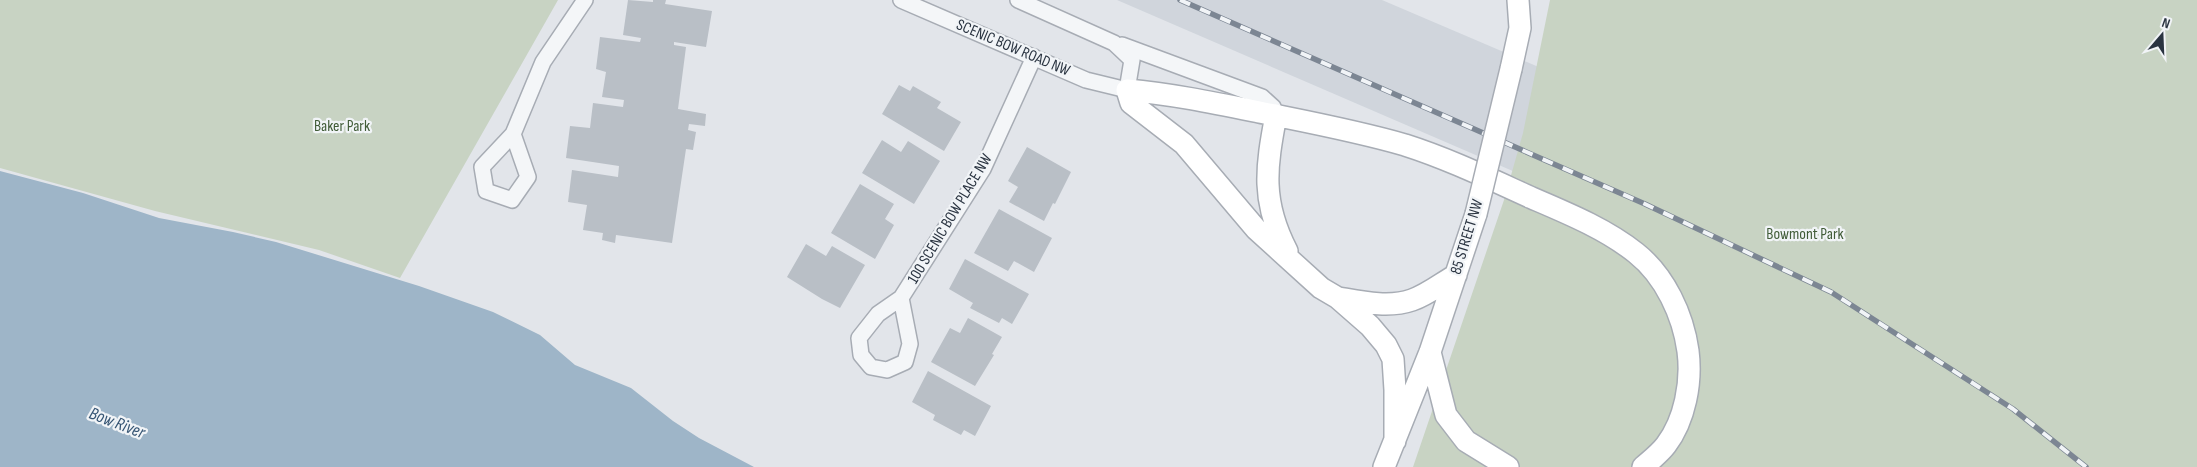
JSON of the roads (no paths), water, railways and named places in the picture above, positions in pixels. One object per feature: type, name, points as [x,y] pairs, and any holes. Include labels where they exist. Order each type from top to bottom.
[{"type":"street","points":[[513,134],[543,62],[585,0]]},
{"type":"street","name":"SCENIC BOW ROAD NW","points":[[901,0],[1086,80],[1127,90]]},
{"type":"street","points":[[1018,0],[1114,42],[1262,97],[1273,107],[1276,116],[1267,163],[1268,196],[1276,229],[1292,260]]},
{"type":"street","name":"85 STREET NW","points":[[1384,467],[1430,352],[1476,214],[1520,28],[1518,0]]},
{"type":"street","points":[[1114,42],[1132,60],[1127,90],[1131,103],[1184,144],[1256,229],[1321,288],[1338,298],[1370,326],[1386,345],[1393,358],[1396,390],[1395,441]]},
{"type":"street","name":"100 SCENIC BOW PLACE NW","points":[[901,298],[910,344],[905,362],[887,370],[871,367],[861,355],[859,338],[878,314],[901,298],[983,169],[1034,57]]},
{"type":"street","points":[[1127,90],[1168,93],[1328,126],[1405,145],[1456,164],[1605,232],[1636,253],[1654,271],[1678,313],[1685,336],[1689,360],[1688,381],[1683,410],[1676,428],[1666,446],[1644,467]]},
{"type":"street","points":[[1338,298],[1366,303],[1397,303],[1412,300],[1456,275]]},
{"type":"street","points":[[1430,352],[1446,415],[1466,441],[1508,467]]},
{"type":"water","name":"Bow River","points":[[0,171],[83,193],[159,218],[276,242],[419,286],[493,312],[540,335],[575,365],[631,388],[673,421],[699,438],[754,467],[0,467]]},
{"type":"railway","points":[[1180,0],[1645,204],[1831,292],[2013,409],[2086,467]]},
{"type":"park label","name":"Baker Park","points":[[342,126]]},
{"type":"park label","name":"Bowmont Park","points":[[1805,234]]}]
